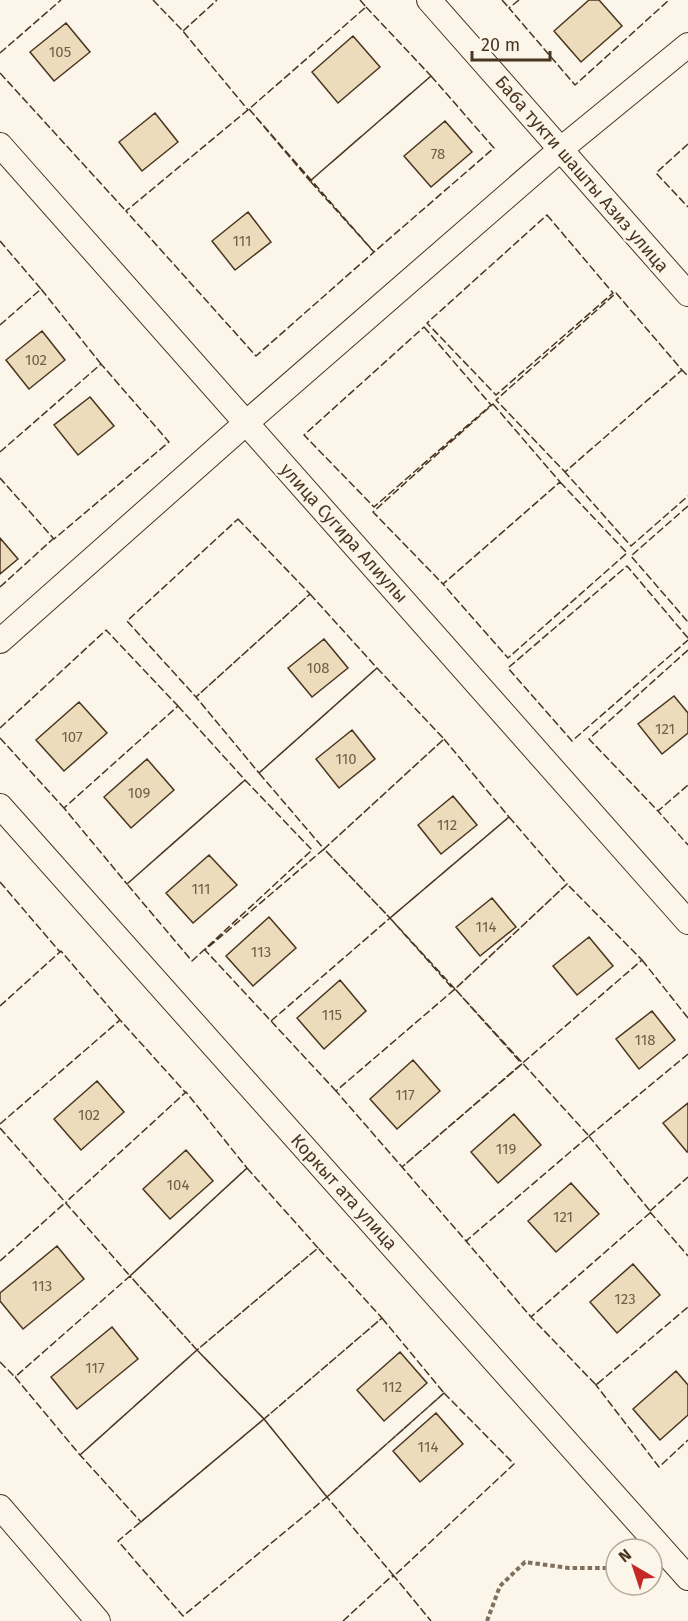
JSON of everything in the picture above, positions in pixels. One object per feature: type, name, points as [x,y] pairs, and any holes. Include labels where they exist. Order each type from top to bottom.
[{"type":"street","name":"Баба тукти шашты Азиз улица","points":[[429,0],[688,294]]},
{"type":"street","points":[[0,641],[561,149],[688,45]]},
{"type":"street","name":"улица Сугира Алиулы","points":[[0,145],[688,922]]},
{"type":"street","name":"Коркыт ата улица","points":[[0,806],[688,1578]]},
{"type":"street","points":[[0,1507],[98,1621]]},
{"type":"path","points":[[488,1621],[500,1586],[525,1562],[569,1568],[604,1568]]},
{"type":"building","points":[[589,0],[599,0],[622,26],[581,62],[554,31]]},
{"type":"building","points":[[66,23],[90,52],[54,81],[30,52]]},
{"type":"building","points":[[353,36],[380,67],[338,103],[312,72]]},
{"type":"building","points":[[155,113],[178,142],[142,171],[119,142]]},
{"type":"building","points":[[445,121],[472,152],[431,187],[404,156]]},
{"type":"building","points":[[248,212],[271,242],[235,270],[212,241]]},
{"type":"building","points":[[42,331],[65,360],[29,389],[6,360]]},
{"type":"building","points":[[90,397],[114,426],[78,455],[54,425]]},
{"type":"building","points":[[0,538],[18,559],[0,574]]},
{"type":"building","points":[[324,639],[348,668],[312,697],[288,668]]},
{"type":"building","points":[[674,696],[688,713],[688,733],[662,754],[638,724]]},
{"type":"building","points":[[79,702],[107,733],[64,771],[36,740]]},
{"type":"building","points":[[352,730],[375,759],[339,788],[316,759]]},
{"type":"building","points":[[147,759],[174,790],[131,828],[104,797]]},
{"type":"building","points":[[453,796],[477,825],[441,854],[418,825]]},
{"type":"building","points":[[209,855],[237,885],[193,923],[166,893]]},
{"type":"building","points":[[492,898],[516,927],[480,956],[456,927]]},
{"type":"building","points":[[269,917],[296,948],[253,986],[226,956]]},
{"type":"building","points":[[589,937],[613,966],[577,995],[553,966]]},
{"type":"building","points":[[340,980],[366,1011],[324,1049],[297,1018]]},
{"type":"building","points":[[652,1011],[675,1040],[639,1069],[616,1039]]},
{"type":"building","points":[[413,1060],[440,1091],[397,1129],[370,1099]]},
{"type":"building","points":[[97,1081],[124,1112],[81,1150],[54,1119]]},
{"type":"building","points":[[688,1103],[688,1152],[687,1152],[663,1123]]},
{"type":"building","points":[[514,1114],[541,1145],[498,1183],[471,1152]]},
{"type":"building","points":[[186,1150],[213,1181],[170,1219],[143,1189]]},
{"type":"building","points":[[571,1183],[599,1214],[556,1252],[528,1221]]},
{"type":"building","points":[[57,1246],[84,1279],[23,1329],[0,1301],[0,1293]]},
{"type":"building","points":[[633,1264],[660,1295],[617,1333],[590,1302]]},
{"type":"building","points":[[112,1327],[138,1359],[77,1409],[51,1377]]},
{"type":"building","points":[[400,1352],[427,1383],[384,1421],[357,1390]]},
{"type":"building","points":[[676,1371],[688,1385],[688,1415],[660,1440],[633,1409]]},
{"type":"building","points":[[436,1413],[463,1444],[420,1482],[393,1451]]},
{"type":"fence","points":[[0,53],[61,0]]},
{"type":"fence","points":[[153,0],[182,30],[248,110]]},
{"type":"fence","points":[[183,31],[217,0]]},
{"type":"fence","points":[[360,0],[366,7],[364,9]]},
{"type":"fence","points":[[502,0],[510,7]]},
{"type":"fence","points":[[519,0],[509,8],[575,85],[669,0]]},
{"type":"fence","points":[[366,7],[431,76],[310,181],[249,109],[366,7]]},
{"type":"fence","points":[[0,73],[126,211],[128,209]]},
{"type":"fence","points":[[431,76],[494,148],[374,252],[310,181],[431,76]]},
{"type":"fence","points":[[249,109],[374,252],[256,356],[126,211],[249,109]]},
{"type":"fence","points":[[688,144],[656,173],[688,207]]},
{"type":"fence","points":[[547,215],[613,293],[496,395],[427,323],[547,215]]},
{"type":"fence","points":[[0,241],[41,289]]},
{"type":"fence","points":[[0,325],[41,289],[101,364],[99,365]]},
{"type":"fence","points":[[616,293],[682,370],[565,472],[496,400],[616,293]]},
{"type":"fence","points":[[424,327],[491,405],[374,507],[304,435],[424,327]]},
{"type":"fence","points":[[0,452],[101,364],[169,442],[54,539],[0,478]]},
{"type":"fence","points":[[681,371],[688,376]]},
{"type":"fence","points":[[493,404],[560,482],[443,584],[373,512],[493,404]]},
{"type":"fence","points":[[566,471],[631,546],[688,496]]},
{"type":"fence","points":[[560,482],[627,553],[508,658],[443,584],[560,482]]},
{"type":"fence","points":[[688,506],[631,556],[688,622]]},
{"type":"fence","points":[[238,519],[310,594],[196,697],[127,621],[238,519]]},
{"type":"fence","points":[[0,587],[54,538]]},
{"type":"fence","points":[[688,638],[627,566],[508,668],[572,741],[688,640]]},
{"type":"fence","points":[[310,594],[377,668],[259,773],[196,697],[310,594]]},
{"type":"fence","points":[[0,728],[106,630],[178,706]]},
{"type":"fence","points":[[688,650],[589,739],[658,811],[688,785]]},
{"type":"fence","points":[[377,668],[444,739],[324,849],[259,773],[377,668]]},
{"type":"fence","points":[[178,706],[245,780],[127,884],[64,808],[178,706]]},
{"type":"fence","points":[[0,738],[64,808],[66,807]]},
{"type":"fence","points":[[444,739],[509,817],[390,918],[324,849],[444,739]]},
{"type":"fence","points":[[245,780],[312,850],[192,961],[127,884],[245,780]]},
{"type":"fence","points":[[660,809],[658,811],[688,845]]},
{"type":"fence","points":[[509,817],[567,884],[455,989],[390,918],[509,817]]},
{"type":"fence","points":[[271,1021],[390,918],[324,849],[205,950],[336,1091]]},
{"type":"fence","points":[[0,882],[60,952]]},
{"type":"fence","points":[[522,1064],[402,1167],[336,1091],[455,989],[589,1136],[466,1241],[402,1167],[642,960],[567,884],[455,989],[522,1064]]},
{"type":"fence","points":[[271,1021],[390,918],[454,990]]},
{"type":"fence","points":[[0,1006],[61,951],[120,1020],[118,1021]]},
{"type":"fence","points":[[642,960],[688,1018]]},
{"type":"fence","points":[[0,1124],[120,1020],[186,1093]]},
{"type":"fence","points":[[589,1136],[688,1054]]},
{"type":"fence","points":[[0,1128],[130,1276],[247,1168],[186,1092],[66,1202]]},
{"type":"fence","points":[[468,1240],[466,1241],[531,1317],[651,1212],[588,1135]]},
{"type":"fence","points":[[247,1168],[318,1248],[197,1350],[130,1276],[247,1168]]},
{"type":"fence","points":[[650,1211],[688,1177]]},
{"type":"fence","points":[[0,1261],[67,1203]]},
{"type":"fence","points":[[650,1212],[688,1256]]},
{"type":"fence","points":[[197,1350],[130,1276],[15,1377],[80,1455],[197,1350],[318,1248],[382,1318],[264,1419],[197,1350]]},
{"type":"fence","points":[[533,1315],[531,1317],[596,1385],[688,1307]]},
{"type":"fence","points":[[382,1318],[444,1393],[327,1497],[264,1419],[382,1318]]},
{"type":"fence","points":[[197,1350],[264,1419],[141,1522],[80,1455],[197,1350]]},
{"type":"fence","points":[[0,1362],[16,1376]]},
{"type":"fence","points":[[598,1383],[596,1385],[659,1467],[688,1440]]},
{"type":"fence","points":[[444,1393],[514,1464],[394,1576],[327,1497],[444,1393]]},
{"type":"fence","points":[[264,1419],[327,1497],[183,1616],[118,1541],[264,1419]]},
{"type":"fence","points":[[343,1621],[393,1575]]},
{"type":"fence","points":[[392,1577],[394,1576],[431,1621]]}]
